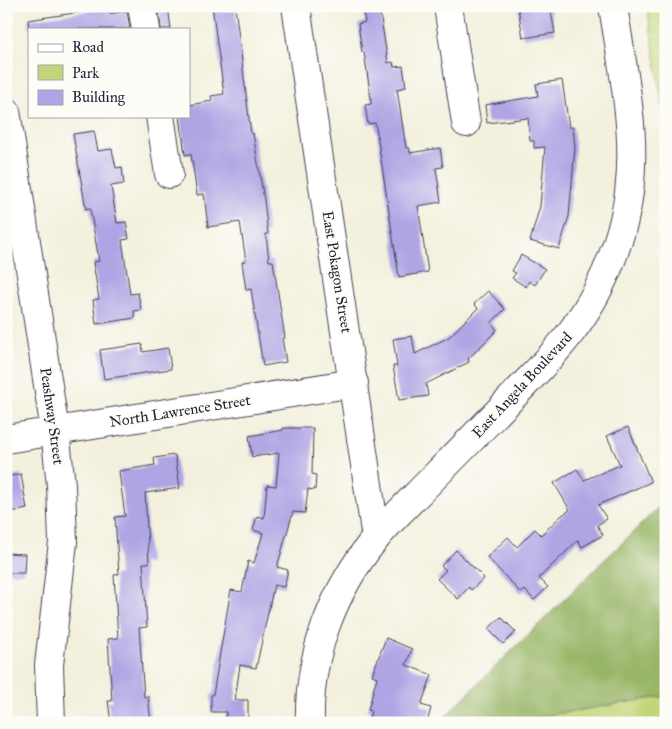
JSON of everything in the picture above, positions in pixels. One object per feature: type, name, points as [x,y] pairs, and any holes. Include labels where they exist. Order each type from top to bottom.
[{"type":"street","points":[[142,6],[146,28]]},
{"type":"street","name":"East Pokagon Street","points":[[296,6],[376,538]]},
{"type":"street","points":[[448,6],[466,123]]},
{"type":"street","name":"East Angela Boulevard","points":[[310,723],[312,683],[323,633],[348,577],[376,538],[557,349],[583,316],[614,255],[624,222],[630,189],[632,130],[613,6]]},
{"type":"street","name":"Peashway Street","points":[[6,111],[55,431],[61,486],[63,542],[49,665],[51,723]]},
{"type":"street","points":[[160,118],[169,174]]},
{"type":"street","name":"North Lawrence Street","points":[[6,439],[354,384]]},
{"type":"green space","points":[[647,6],[666,6],[666,129]]},
{"type":"green space","points":[[666,500],[666,696],[501,723],[444,723],[447,714]]},
{"type":"green space","points":[[666,696],[666,723],[501,723]]},
{"type":"building","points":[[158,6],[168,6],[171,28],[161,28]]},
{"type":"building","points":[[212,6],[235,6],[251,134],[253,133],[264,200],[269,261],[273,261],[285,338],[282,338],[286,362],[263,366],[251,289],[246,290],[242,262],[246,261],[240,222],[208,227],[204,194],[197,195],[191,154],[185,155],[180,118],[190,118],[190,105],[212,101],[211,96],[224,94]]},
{"type":"building","points":[[362,6],[379,6],[388,63],[393,62],[394,67],[403,66],[406,87],[397,89],[406,148],[409,147],[410,153],[440,148],[443,167],[436,168],[441,202],[418,206],[428,272],[399,277],[376,127],[375,123],[368,124],[365,105],[371,104],[371,99],[358,24],[365,22]]},
{"type":"building","points":[[550,6],[555,33],[523,38],[518,8]]},
{"type":"building","points":[[108,8],[109,14],[127,11],[130,28],[29,28],[28,20]]},
{"type":"building","points":[[562,80],[569,127],[573,127],[575,148],[569,216],[559,249],[530,241],[540,206],[545,147],[534,148],[534,141],[530,141],[528,118],[487,123],[485,105],[538,96],[536,84]]},
{"type":"building","points":[[94,131],[98,151],[112,149],[116,168],[122,167],[124,184],[111,186],[117,223],[126,222],[129,239],[122,240],[130,294],[138,293],[141,310],[134,311],[135,318],[96,324],[93,300],[99,299],[93,262],[99,261],[90,208],[86,209],[73,134]]},
{"type":"building","points":[[521,255],[545,269],[535,285],[529,281],[526,287],[512,278],[516,273],[512,271]]},
{"type":"building","points":[[488,291],[505,309],[491,323],[497,330],[468,359],[469,362],[426,384],[428,396],[399,400],[393,366],[397,366],[393,339],[412,336],[415,354],[449,337],[478,308],[474,304]]},
{"type":"building","points":[[142,344],[143,352],[168,348],[171,369],[104,379],[100,350]]},
{"type":"building","points":[[628,427],[651,482],[598,505],[607,519],[597,525],[603,535],[582,547],[578,540],[539,578],[548,587],[534,600],[525,590],[521,593],[487,557],[508,537],[517,547],[535,529],[541,535],[570,510],[554,483],[577,469],[584,480],[620,465],[607,436]]},
{"type":"building","points":[[283,428],[313,428],[312,474],[316,475],[315,490],[308,489],[305,513],[293,512],[277,567],[288,570],[284,587],[274,585],[256,668],[240,665],[235,700],[248,700],[248,723],[226,723],[226,712],[211,712],[211,695],[213,695],[231,590],[242,592],[248,561],[254,563],[263,533],[253,530],[257,516],[264,518],[267,485],[276,486],[279,453],[252,457],[249,436],[283,430]]},
{"type":"building","points":[[175,455],[180,488],[145,493],[149,563],[143,563],[147,627],[139,628],[144,697],[148,696],[151,723],[111,723],[108,701],[112,701],[108,639],[118,638],[114,575],[119,574],[115,517],[125,516],[119,471],[155,465],[154,458]]},
{"type":"building","points":[[21,474],[27,509],[6,513],[6,477]]},
{"type":"building","points":[[456,550],[484,578],[471,590],[469,587],[458,599],[437,579],[446,570],[441,566]]},
{"type":"building","points":[[6,553],[25,554],[24,573],[6,573]]},
{"type":"building","points":[[501,617],[516,632],[503,644],[488,629]]},
{"type":"building","points":[[386,638],[412,649],[406,665],[432,675],[421,705],[431,708],[427,723],[368,723],[371,711],[368,710],[377,677],[372,675]]}]
